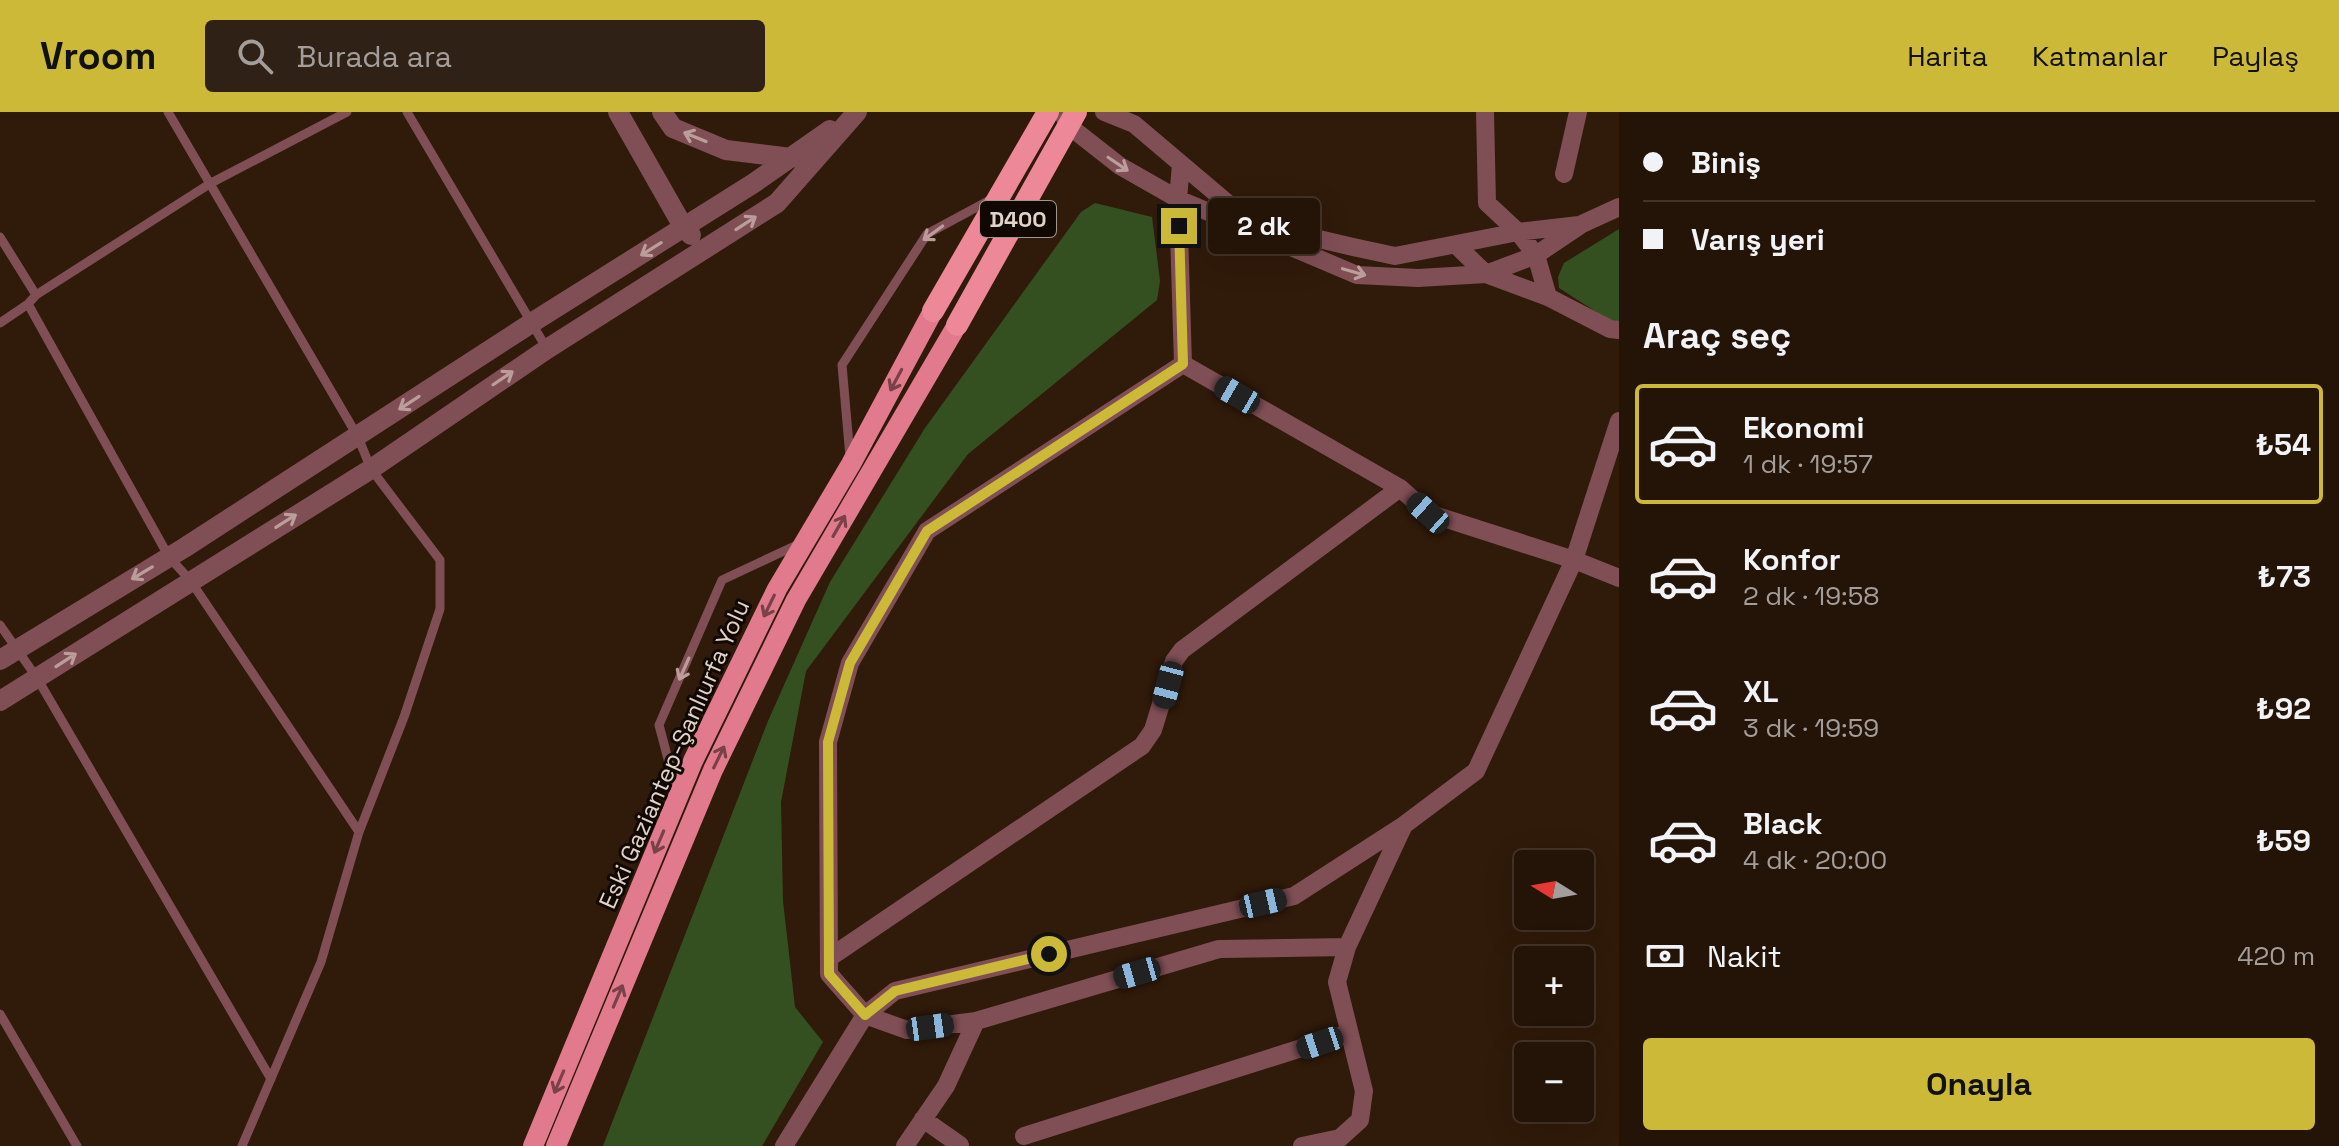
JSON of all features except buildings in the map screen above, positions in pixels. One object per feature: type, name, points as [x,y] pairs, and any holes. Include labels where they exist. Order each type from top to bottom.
[{"type":"highway","name":"D400","points":[[933,311],[1048,112]]},
{"type":"highway","name":"D400","points":[[957,325],[1069,117]]},
{"type":"main road","name":"Eski Gaziantep-Şanlıurfa Yolu","points":[[533,1146],[678,796],[777,589],[851,464],[933,311]]},
{"type":"main road","name":"Eski Gaziantep-Şanlıurfa Yolu","points":[[556,1146],[713,770],[796,600],[957,325]]},
{"type":"street","points":[[618,112],[684,228],[705,250]]},
{"type":"street","points":[[662,112],[673,128],[726,150],[791,158]]},
{"type":"street","points":[[8,655],[358,437],[684,228],[857,112]]},
{"type":"street","points":[[0,701],[371,469],[547,349],[777,203],[857,112]]},
{"type":"street","points":[[1104,112],[1134,124],[1251,223],[1395,256],[1518,232],[1582,224]]},
{"type":"street","points":[[1485,112],[1487,203],[1518,232],[1536,255],[1548,297]]},
{"type":"street","points":[[1564,174],[1578,112]]},
{"type":"street","points":[[1069,117],[1120,166],[1178,199],[1357,275],[1418,278],[1486,274],[1536,255],[1582,224],[1619,207]]},
{"type":"street","points":[[1181,164],[1178,199],[1183,364]]},
{"type":"street","points":[[1456,245],[1486,274],[1548,297],[1610,329],[1619,330]]},
{"type":"street","points":[[1183,364],[1400,488],[1428,513],[1574,560],[1619,578]]},
{"type":"street","points":[[1183,364],[927,531],[850,663],[828,742],[829,974],[865,1015],[907,1030],[976,1021],[1219,949],[1347,947]]},
{"type":"street","points":[[784,1146],[865,1015],[895,991],[1294,896],[1404,825],[1476,771],[1574,560],[1619,421]]},
{"type":"street","points":[[829,958],[1142,746],[1153,730],[1174,661],[1182,650],[1400,488]]},
{"type":"street","points":[[1302,1146],[1340,1138],[1360,1120],[1364,1091],[1337,982],[1347,947],[1404,825]]},
{"type":"street","points":[[905,1146],[946,1086],[976,1021]]},
{"type":"street","points":[[1024,1136],[1349,1033]]},
{"type":"street","points":[[923,1119],[960,1145]]},
{"type":"lane","points":[[168,112],[358,437],[371,469],[440,560],[440,609],[404,717],[359,832],[321,962],[242,1146]]},
{"type":"lane","points":[[0,323],[36,295],[211,183],[347,112]]},
{"type":"lane","points":[[407,112],[547,349]]},
{"type":"lane","points":[[851,464],[842,365],[927,234],[1001,194]]},
{"type":"lane","points":[[0,237],[36,295]]},
{"type":"lane","points":[[28,304],[169,557],[190,580],[359,832]]},
{"type":"lane","points":[[678,796],[659,725],[722,580],[806,540]]},
{"type":"lane","points":[[0,625],[8,655],[37,678],[271,1079]]},
{"type":"lane","points":[[0,1014],[77,1146]]},
{"type":"green space","points":[[1095,203],[1152,217],[1160,281],[1157,300],[968,454],[806,671],[781,802],[783,901],[795,1007],[823,1042],[762,1146],[603,1146],[768,721],[830,582],[925,428],[1081,212]]},
{"type":"green space","points":[[1619,229],[1619,324],[1615,324],[1559,288],[1558,277],[1564,263]]},
{"type":"route","points":[[1049,954],[895,991],[865,1015],[829,974],[828,742],[850,663],[927,531],[1183,364],[1179,226]]}]
